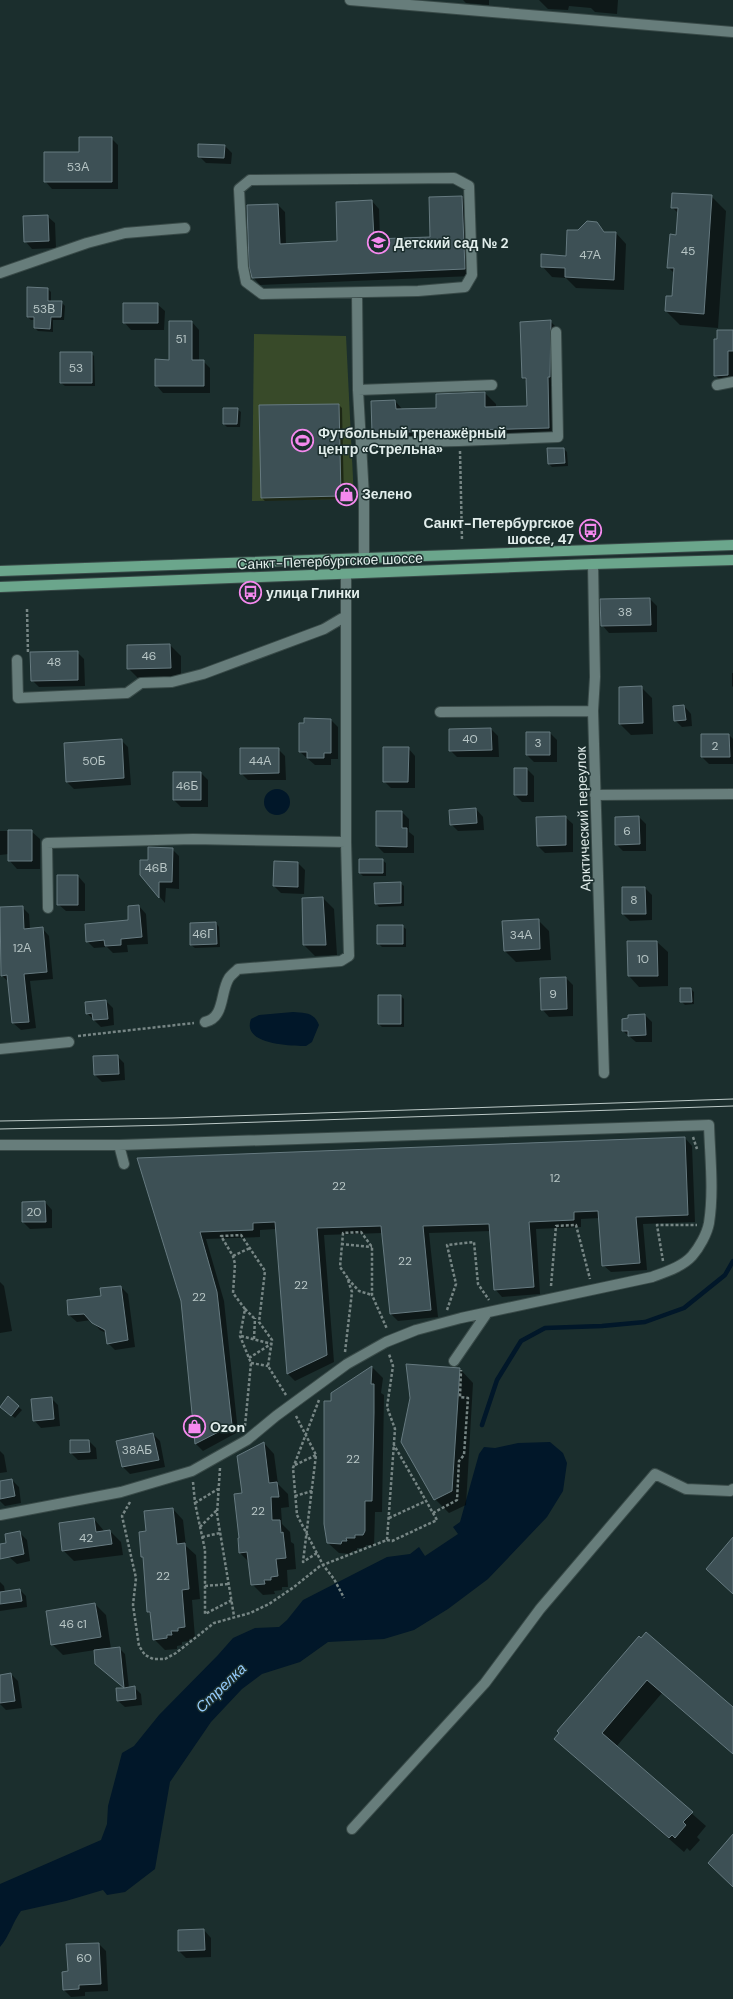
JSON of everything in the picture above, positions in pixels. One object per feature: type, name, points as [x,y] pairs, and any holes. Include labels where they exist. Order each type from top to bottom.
[{"type":"main road","name":"Санкт-Петербургское шоссе","points":[[0,571],[733,544]]},
{"type":"main road","name":"Санкт-Петербургское шоссе","points":[[0,587],[733,560]]},
{"type":"street","points":[[350,0],[733,32]]},
{"type":"street","points":[[454,178],[468,186],[472,275],[465,288],[357,293],[262,294],[246,282],[243,266],[239,189],[250,180],[454,178]]},
{"type":"street","points":[[0,273],[87,243],[125,233],[185,228]]},
{"type":"street","points":[[357,293],[358,390],[363,443],[364,557]]},
{"type":"street","points":[[363,443],[459,441],[558,436],[556,332]]},
{"type":"street","points":[[717,385],[733,382]]},
{"type":"street","points":[[358,390],[492,385]]},
{"type":"street","name":"Арктический переулок","points":[[593,564],[595,677],[593,711],[604,1073]]},
{"type":"street","points":[[205,1022],[211,1021],[217,1016],[229,978],[238,969],[341,961],[349,956],[346,842],[346,574]]},
{"type":"street","points":[[17,660],[18,698],[127,693],[141,683],[172,682],[203,674],[324,629],[346,616]]},
{"type":"street","points":[[440,712],[593,711]]},
{"type":"street","points":[[595,795],[733,794]]},
{"type":"street","points":[[48,908],[47,843],[193,839],[346,842]]},
{"type":"street","points":[[0,1049],[69,1042]]},
{"type":"street","points":[[0,1145],[119,1145],[709,1125],[710,1186],[709,1224],[702,1241],[692,1256],[672,1270],[652,1277],[441,1323],[389,1341],[347,1364],[276,1416],[247,1440],[192,1471],[133,1489],[0,1515]]},
{"type":"street","points":[[119,1145],[124,1164]]},
{"type":"street","points":[[454,1361],[490,1312]]},
{"type":"street","points":[[352,1829],[485,1683],[540,1609],[655,1474],[686,1489],[730,1491],[733,1489]]},
{"type":"path","points":[[459,444],[462,541]]},
{"type":"path","points":[[27,609],[28,640]]},
{"type":"path","points":[[69,1042],[71,1036],[205,1022]]},
{"type":"path","points":[[550,1299],[556,1226],[576,1225],[592,1290]]},
{"type":"path","points":[[664,1265],[657,1225],[697,1225]]},
{"type":"path","points":[[372,1295],[359,1291],[340,1266],[343,1233],[361,1232],[372,1248],[372,1295],[389,1341],[393,1366],[387,1407],[395,1429],[387,1540]]},
{"type":"path","points":[[259,1322],[265,1271],[241,1235],[221,1236],[233,1256],[235,1264],[233,1293],[244,1309],[259,1322],[272,1340],[268,1366],[291,1406],[304,1435],[316,1455],[303,1562],[317,1553]]},
{"type":"path","points":[[441,1323],[456,1284],[447,1245],[474,1242],[478,1284],[492,1305],[490,1312]]},
{"type":"path","points":[[341,1244],[372,1248]]},
{"type":"path","points":[[233,1256],[250,1248]]},
{"type":"path","points":[[347,1277],[352,1292],[345,1355],[347,1364]]},
{"type":"path","points":[[244,1309],[240,1336],[251,1363],[245,1432],[247,1440]]},
{"type":"path","points":[[254,1339],[255,1318]]},
{"type":"path","points":[[240,1336],[272,1344]]},
{"type":"path","points":[[249,1358],[272,1344]]},
{"type":"path","points":[[433,1513],[457,1500],[459,1461],[464,1455],[468,1398],[460,1397],[461,1370],[454,1361]]},
{"type":"path","points":[[251,1363],[268,1366]]},
{"type":"path","points":[[319,1399],[304,1435],[294,1465],[297,1515],[323,1565],[334,1579],[344,1598]]},
{"type":"path","points":[[133,1489],[131,1500],[122,1516],[136,1578],[133,1605],[139,1646],[145,1655],[153,1659],[165,1659],[188,1645],[214,1623],[234,1616],[250,1613],[269,1604],[323,1565],[387,1540],[392,1541],[437,1520],[394,1445]]},
{"type":"path","points":[[294,1465],[316,1455]]},
{"type":"path","points":[[221,1456],[218,1509],[220,1533],[234,1616]]},
{"type":"path","points":[[192,1471],[195,1503],[205,1550],[205,1614],[232,1600]]},
{"type":"path","points":[[195,1503],[219,1489]]},
{"type":"path","points":[[295,1496],[312,1491]]},
{"type":"path","points":[[388,1518],[426,1501]]},
{"type":"path","points":[[200,1527],[218,1509]]},
{"type":"path","points":[[202,1537],[220,1533]]},
{"type":"path","points":[[205,1586],[229,1584]]},
{"type":"green space","name":"Футбольный тренажёрный центр «Стрельна»","points":[[254,334],[346,336],[354,499],[252,501]]},
{"type":"water","points":[[277,789],[286,793],[290,802],[286,811],[277,815],[268,811],[264,802],[268,793]]},
{"type":"water","points":[[293,1012],[312,1015],[319,1025],[312,1042],[306,1046],[280,1044],[260,1039],[253,1034],[250,1028],[251,1019],[259,1015]]},
{"type":"water","name":"Стрелка","points":[[550,1442],[563,1453],[567,1463],[563,1491],[547,1517],[488,1579],[448,1609],[414,1630],[384,1639],[328,1642],[300,1662],[262,1674],[242,1689],[211,1722],[170,1782],[155,1869],[125,1892],[107,1895],[103,1890],[66,1901],[21,1911],[0,1947],[0,1884],[101,1840],[107,1824],[108,1806],[122,1753],[134,1746],[159,1715],[233,1638],[255,1628],[279,1627],[287,1620],[303,1600],[387,1557],[410,1554],[419,1547],[425,1556],[458,1534],[453,1527],[460,1522],[479,1454],[484,1447],[495,1448],[518,1443]]},
{"type":"building","points":[[79,137],[112,137],[112,182],[44,182],[44,152],[79,152]]},
{"type":"building","points":[[198,144],[225,145],[224,158],[198,157]]},
{"type":"building","points":[[672,193],[712,195],[704,314],[665,311],[666,296],[672,296],[674,268],[667,268],[670,234],[676,235],[678,208],[671,208]]},
{"type":"building","points":[[462,196],[465,269],[252,278],[249,266],[247,205],[278,204],[280,244],[337,241],[336,202],[372,200],[374,239],[430,237],[429,197]]},
{"type":"building","points":[[48,215],[49,241],[24,242],[23,216]]},
{"type":"building","points":[[587,221],[597,222],[604,232],[616,232],[614,280],[565,277],[565,268],[541,267],[541,254],[566,256],[567,230],[578,230]]},
{"type":"building","points":[[27,287],[48,288],[48,301],[62,301],[61,317],[51,317],[50,329],[34,328],[34,317],[27,317]]},
{"type":"building","points":[[123,303],[158,303],[158,323],[123,323]]},
{"type":"building","points":[[551,320],[550,377],[548,377],[549,428],[372,433],[371,401],[395,400],[396,409],[436,408],[436,394],[485,392],[485,407],[527,406],[526,378],[522,378],[520,322]]},
{"type":"building","points":[[169,321],[192,321],[192,360],[204,360],[204,386],[155,386],[155,359],[169,360]]},
{"type":"building","points":[[717,330],[733,330],[733,351],[728,351],[728,375],[714,376],[714,339],[717,339]]},
{"type":"building","points":[[60,352],[92,352],[92,383],[60,383]]},
{"type":"building","points":[[339,404],[341,496],[261,498],[259,405]]},
{"type":"building","points":[[223,408],[238,408],[237,424],[223,424]]},
{"type":"building","points":[[547,448],[564,448],[565,463],[548,464]]},
{"type":"building","points":[[650,598],[651,625],[601,626],[600,599]]},
{"type":"building","points":[[170,644],[171,668],[127,669],[127,645]]},
{"type":"building","points":[[78,651],[78,680],[31,681],[30,652]]},
{"type":"building","points":[[642,686],[643,723],[619,724],[619,687]]},
{"type":"building","points":[[684,705],[686,720],[674,721],[673,706]]},
{"type":"building","points":[[304,718],[331,719],[331,753],[324,753],[324,758],[307,758],[307,752],[299,752],[299,723],[304,723]]},
{"type":"building","points":[[491,728],[492,750],[449,751],[449,729]]},
{"type":"building","points":[[526,732],[550,732],[550,755],[526,755]]},
{"type":"building","points":[[701,734],[729,734],[730,757],[701,757]]},
{"type":"building","points":[[122,739],[124,778],[66,782],[64,743]]},
{"type":"building","points":[[383,747],[409,747],[408,782],[383,782]]},
{"type":"building","points":[[240,748],[279,748],[279,773],[240,774]]},
{"type":"building","points":[[514,768],[527,768],[527,795],[514,795]]},
{"type":"building","points":[[173,772],[201,772],[201,800],[173,800]]},
{"type":"building","points":[[476,808],[477,823],[450,825],[449,810]]},
{"type":"building","points":[[376,811],[402,811],[402,828],[407,828],[407,847],[376,846]]},
{"type":"building","points":[[566,816],[566,845],[537,846],[536,817]]},
{"type":"building","points":[[639,816],[640,844],[615,845],[615,817]]},
{"type":"building","points":[[8,830],[32,830],[32,861],[8,861]]},
{"type":"building","points":[[148,847],[173,848],[172,882],[159,882],[159,898],[140,875],[140,860],[148,860]]},
{"type":"building","points":[[359,859],[383,859],[383,873],[359,873]]},
{"type":"building","points":[[274,861],[298,862],[298,887],[273,886]]},
{"type":"building","points":[[57,875],[78,875],[78,905],[57,905]]},
{"type":"building","points":[[401,882],[401,903],[375,904],[374,883]]},
{"type":"building","points":[[622,887],[645,887],[646,914],[622,914]]},
{"type":"building","points":[[323,897],[326,945],[303,945],[302,898]]},
{"type":"building","points":[[139,905],[142,937],[121,939],[121,945],[105,946],[104,940],[86,942],[85,924],[128,920],[128,906]]},
{"type":"building","points":[[23,906],[24,929],[43,927],[47,972],[24,974],[29,1022],[12,1023],[7,975],[1,976],[0,907]]},
{"type":"building","points":[[539,919],[540,949],[504,951],[502,921]]},
{"type":"building","points":[[216,922],[217,944],[190,945],[190,923]]},
{"type":"building","points":[[377,925],[403,925],[403,944],[377,944]]},
{"type":"building","points":[[627,941],[657,941],[658,976],[628,976]]},
{"type":"building","points":[[566,977],[567,1009],[541,1010],[540,978]]},
{"type":"building","points":[[680,988],[691,988],[692,1002],[680,1002]]},
{"type":"building","points":[[378,995],[401,995],[401,1024],[378,1024]]},
{"type":"building","points":[[106,1000],[108,1019],[93,1020],[92,1013],[86,1014],[85,1002]]},
{"type":"building","points":[[645,1014],[646,1035],[628,1036],[628,1031],[622,1031],[622,1019],[628,1018],[628,1015]]},
{"type":"building","points":[[118,1055],[119,1074],[94,1075],[93,1056]]},
{"type":"building","points":[[685,1137],[688,1215],[636,1217],[640,1263],[602,1266],[598,1211],[574,1212],[574,1220],[529,1222],[534,1287],[494,1290],[489,1224],[423,1226],[431,1310],[390,1314],[381,1226],[317,1228],[327,1355],[287,1374],[275,1222],[253,1223],[253,1230],[200,1232],[217,1292],[232,1425],[195,1444],[181,1301],[137,1158]]},
{"type":"building","points":[[45,1201],[46,1222],[22,1222],[22,1202]]},
{"type":"building","points":[[121,1286],[128,1340],[107,1344],[105,1330],[92,1323],[84,1314],[68,1315],[67,1300],[101,1296],[100,1288]]},
{"type":"building","points":[[406,1364],[460,1368],[452,1491],[434,1500],[401,1442],[410,1398]]},
{"type":"building","points":[[372,1366],[371,1384],[374,1384],[374,1413],[372,1501],[365,1501],[365,1531],[363,1535],[355,1535],[355,1538],[346,1538],[347,1541],[342,1541],[341,1544],[327,1543],[324,1524],[324,1401],[331,1401],[331,1393]]},
{"type":"building","points":[[8,1396],[19,1406],[11,1416],[0,1407]]},
{"type":"building","points":[[52,1397],[54,1419],[33,1421],[31,1399]]},
{"type":"building","points":[[153,1433],[159,1460],[122,1467],[116,1441]]},
{"type":"building","points":[[70,1440],[89,1440],[90,1452],[70,1453]]},
{"type":"building","points":[[264,1442],[269,1483],[277,1482],[279,1497],[271,1497],[272,1520],[280,1520],[286,1558],[276,1559],[278,1576],[271,1577],[271,1580],[264,1580],[265,1584],[251,1585],[247,1552],[239,1553],[239,1538],[234,1494],[242,1493],[237,1456]]},
{"type":"building","points":[[12,1479],[15,1496],[0,1499],[0,1481]]},
{"type":"building","points":[[173,1508],[177,1544],[185,1543],[189,1589],[182,1590],[185,1627],[178,1628],[178,1631],[171,1631],[172,1635],[167,1635],[167,1638],[153,1640],[150,1612],[147,1612],[143,1557],[141,1557],[139,1532],[146,1531],[144,1511]]},
{"type":"building","points":[[94,1518],[96,1532],[110,1530],[112,1544],[62,1551],[59,1523]]},
{"type":"building","points":[[20,1531],[24,1554],[0,1559],[0,1544],[6,1543],[5,1534]]},
{"type":"building","points":[[733,1537],[733,1594],[706,1569]]},
{"type":"building","points":[[20,1589],[22,1601],[0,1604],[0,1592]]},
{"type":"building","points":[[95,1603],[101,1637],[51,1645],[46,1611]]},
{"type":"building","points":[[646,1632],[733,1707],[733,1754],[647,1680],[602,1733],[693,1812],[683,1822],[686,1825],[675,1838],[672,1835],[669,1838],[554,1739],[559,1733],[557,1731],[639,1636],[641,1638]]},
{"type":"building","points":[[120,1647],[124,1688],[95,1664],[94,1650]]},
{"type":"building","points":[[11,1673],[15,1701],[0,1703],[0,1675]]},
{"type":"building","points":[[135,1686],[136,1699],[117,1701],[116,1688]]},
{"type":"building","points":[[733,1834],[733,1887],[708,1863]]},
{"type":"building","points":[[204,1929],[205,1950],[178,1951],[178,1930]]},
{"type":"building","points":[[99,1943],[101,1984],[79,1985],[79,1989],[63,1990],[62,1972],[68,1971],[66,1944]]},
{"type":"waterway","points":[[482,1425],[497,1380],[521,1341],[545,1328],[602,1326],[645,1322],[684,1308],[725,1275],[733,1261]]},
{"type":"tram line","points":[[0,1121],[172,1118],[733,1099]]},
{"type":"tram line","points":[[0,1129],[172,1125],[733,1106]]},
{"type":"place","name":"Детский сад № 2","points":[[378,243]]},
{"type":"place","name":"Футбольный тренажёрный центр «Стрельна»","points":[[302,441]]},
{"type":"place","name":"Зелено","points":[[347,494]]},
{"type":"place","name":"Санкт-Петербургское шоссе, 47","points":[[590,531]]},
{"type":"place","name":"улица Глинки","points":[[251,593]]},
{"type":"place","name":"Ozon","points":[[194,1427]]}]
